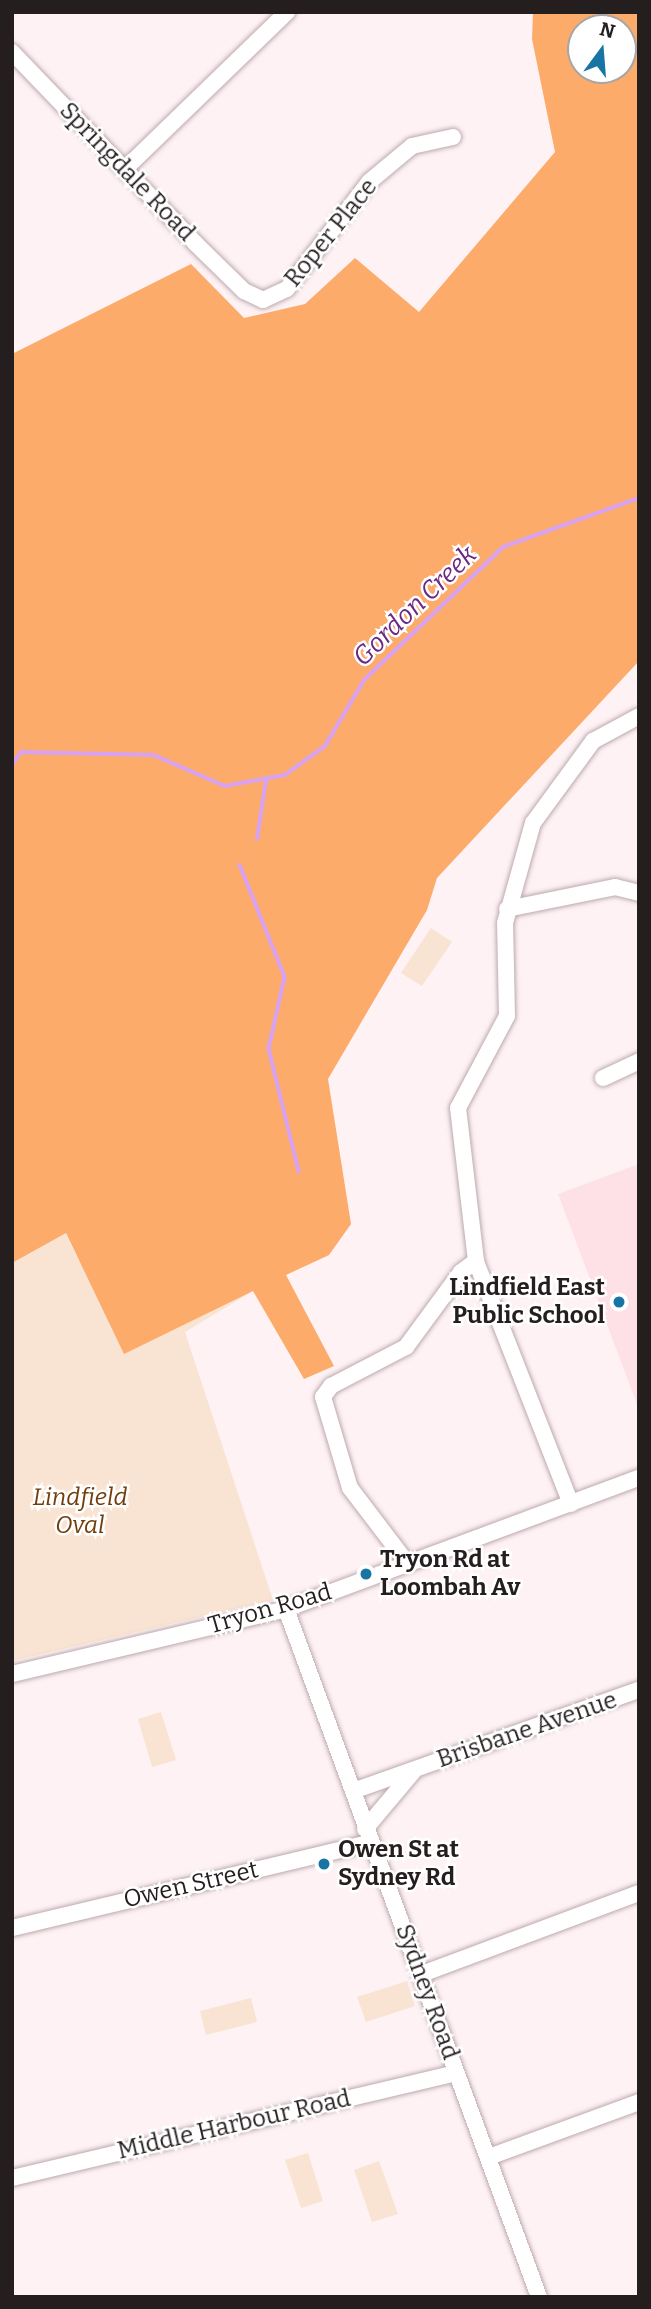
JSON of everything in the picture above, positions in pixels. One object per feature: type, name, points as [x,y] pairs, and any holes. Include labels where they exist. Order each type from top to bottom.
[{"type":"street","points":[[125,169],[287,12]]},
{"type":"street","name":"Springdale Road","points":[[12,52],[244,291]]},
{"type":"street","name":"Roper Place","points":[[244,291],[263,300],[280,296],[369,182],[412,146],[453,137]]},
{"type":"street","points":[[571,1504],[476,1261],[458,1108],[507,1016],[507,909],[533,823],[593,741],[639,716]]},
{"type":"street","points":[[507,909],[615,887],[639,893]]},
{"type":"street","points":[[603,1078],[639,1061]]},
{"type":"street","points":[[408,1564],[350,1488],[323,1397],[331,1387],[406,1347],[461,1272],[476,1261]]},
{"type":"street","name":"Tryon Road","points":[[12,1674],[286,1609],[639,1478]]},
{"type":"street","name":"Sydney Road","points":[[286,1609],[367,1836],[422,1974],[456,2073],[489,2157],[536,2296]]},
{"type":"street","name":"Brisbane Avenue","points":[[353,1791],[639,1690]]},
{"type":"street","name":"Brisbane Avenue","points":[[367,1836],[415,1770]]},
{"type":"street","name":"Owen Street","points":[[12,1928],[367,1836]]},
{"type":"street","points":[[422,1974],[639,1893]]},
{"type":"street","name":"Middle Harbour Road","points":[[12,2178],[456,2073]]},
{"type":"street","points":[[489,2157],[639,2102]]},
{"type":"shaded area","points":[[533,12],[639,12],[639,661],[437,878],[427,910],[328,1079],[351,1224],[329,1255],[286,1275],[334,1366],[304,1379],[253,1291],[124,1354],[66,1233],[12,1263],[12,354],[191,264],[244,318],[305,304],[355,258],[419,312],[555,152],[532,39]]},
{"type":"shaded area","name":"Lindfield East Public School","points":[[639,1164],[639,1410],[558,1194]]},
{"type":"green space","points":[[431,928],[452,942],[422,986],[401,973]]},
{"type":"green space","name":"Lindfield Oval","points":[[65,1232],[79,1261],[253,1291],[185,1332],[273,1600],[12,1661],[12,1263]]},
{"type":"green space","points":[[161,1712],[176,1760],[152,1767],[138,1719]]},
{"type":"green space","points":[[407,1981],[415,2006],[366,2022],[357,1997]]},
{"type":"green space","points":[[251,1998],[257,2022],[206,2035],[200,2011]]},
{"type":"green space","points":[[308,2153],[323,2201],[301,2208],[285,2160]]},
{"type":"green space","points":[[379,2161],[398,2214],[372,2222],[354,2170]]},
{"type":"waterway","name":"Gordon Creek","points":[[12,765],[21,752],[154,755],[225,786],[285,775],[325,746],[364,680],[503,547],[639,498]]},
{"type":"waterway","points":[[257,839],[266,780]]},
{"type":"waterway","points":[[240,865],[285,977],[269,1049],[299,1171]]},
{"type":"place","name":"Lindfield East Public School","points":[[619,1302]]},
{"type":"place","name":"Tryon Rd at Loombah Av","points":[[366,1574]]},
{"type":"place","name":"Owen St at Sydney Rd","points":[[324,1864]]}]
